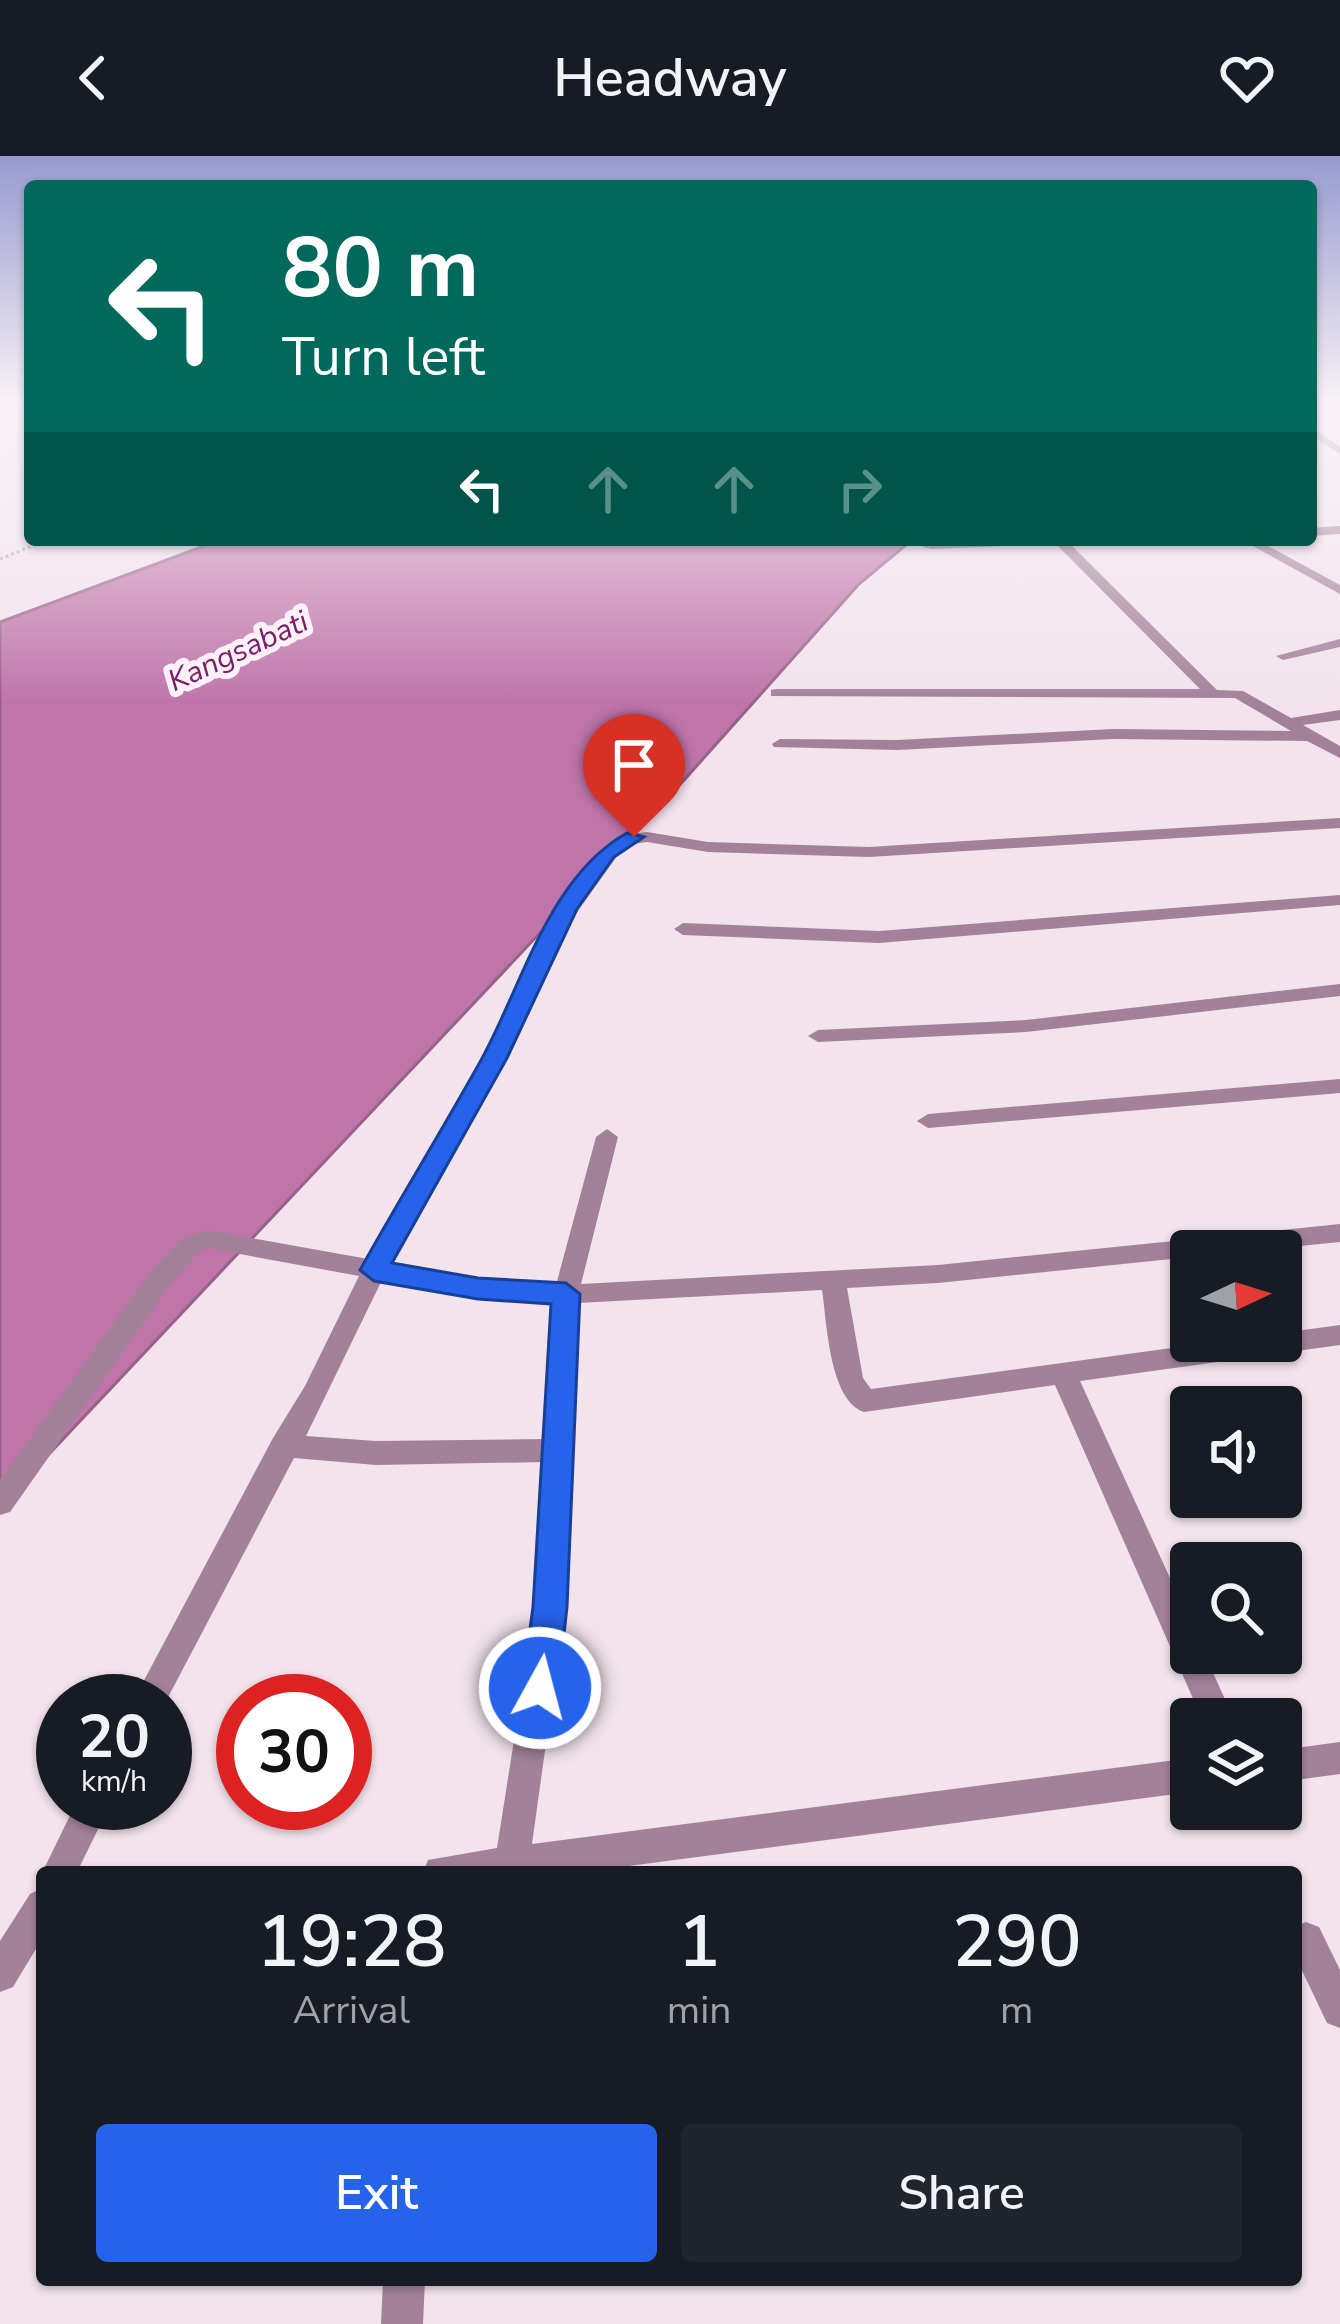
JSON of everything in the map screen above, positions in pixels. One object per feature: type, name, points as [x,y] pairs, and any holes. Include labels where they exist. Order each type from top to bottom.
[{"type":"street","points":[[1065,546],[1212,693]]},
{"type":"street","points":[[1259,546],[1340,590]]},
{"type":"street","points":[[1283,656],[1340,643]]},
{"type":"street","points":[[776,693],[1246,696],[1340,753]]},
{"type":"street","points":[[1290,723],[1340,715]]},
{"type":"street","points":[[780,744],[897,745],[1113,734],[1310,736]]},
{"type":"street","points":[[163,1674],[316,1391],[374,1270],[495,1058],[546,943],[620,840],[647,837],[708,847],[868,852],[1340,823]]},
{"type":"street","points":[[683,929],[821,937],[920,935],[1340,900]]},
{"type":"street","points":[[818,1036],[1026,1026],[1340,990]]},
{"type":"street","points":[[928,1121],[1340,1086]]},
{"type":"street","points":[[512,1864],[550,1607],[566,1294],[608,1137]]},
{"type":"street","points":[[0,1503],[163,1275],[191,1245],[229,1240],[478,1288],[566,1294],[833,1281],[1340,1233]]},
{"type":"street","points":[[833,1281],[850,1382],[864,1401],[1065,1377],[1340,1335]]},
{"type":"street","points":[[1065,1377],[1209,1698]]},
{"type":"street","points":[[283,1446],[376,1453],[558,1450]]},
{"type":"street","points":[[1302,1763],[1340,1758]]},
{"type":"street","points":[[494,1866],[904,1808],[1170,1777]]},
{"type":"street","points":[[62,1866],[80,1830]]},
{"type":"street","points":[[0,1974],[36,1916]]},
{"type":"street","points":[[1306,1940],[1340,2010]]},
{"type":"street","points":[[402,2324],[404,2286]]},
{"type":"path","points":[[0,560],[33,546]]},
{"type":"water","name":"Kangsabati","points":[[204,546],[905,546],[859,584],[685,779],[0,1506],[0,622]]},
{"type":"route","points":[[540,1688],[550,1607],[566,1294],[478,1288],[374,1270],[495,1058],[566,908],[607,852],[620,840],[634,837]]}]
